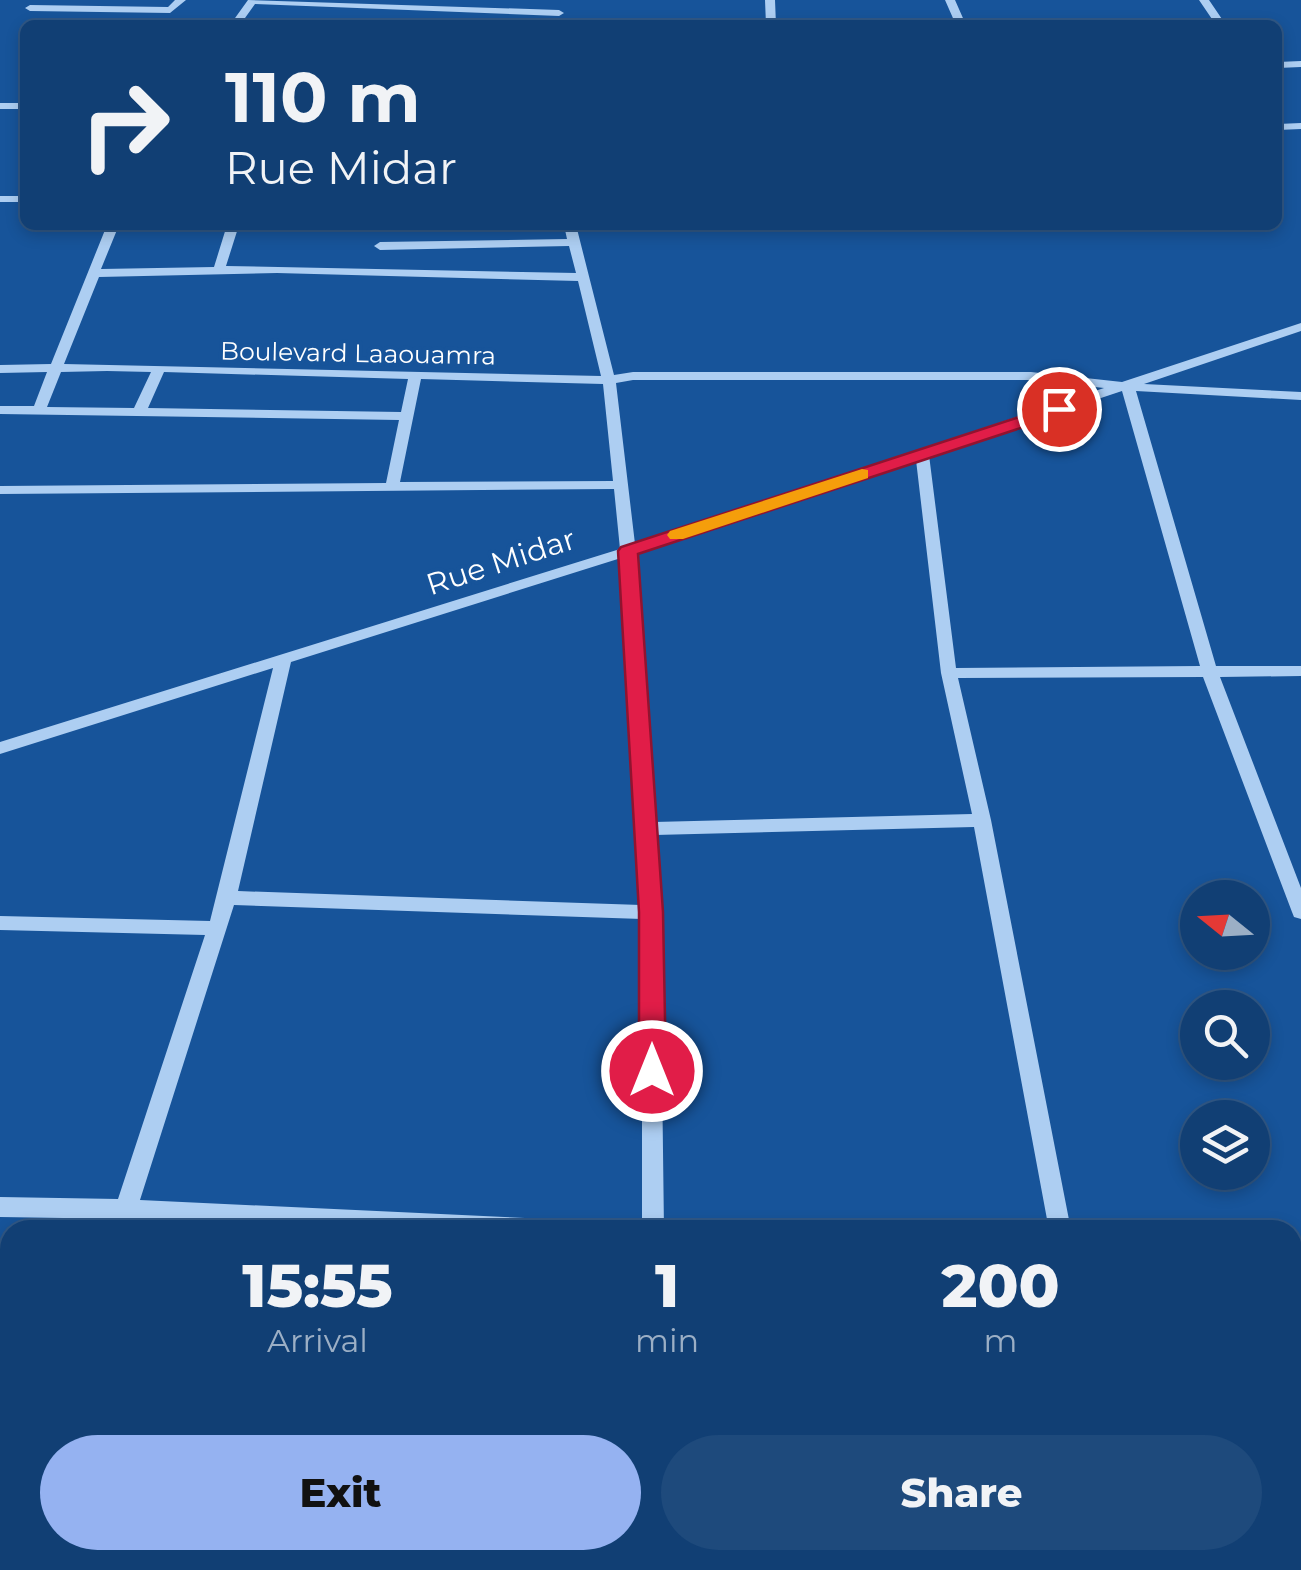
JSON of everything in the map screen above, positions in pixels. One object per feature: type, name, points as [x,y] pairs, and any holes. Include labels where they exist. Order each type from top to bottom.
[{"type":"street","points":[[30,8],[170,10],[181,0]]},
{"type":"street","points":[[253,0],[558,19],[556,0]]},
{"type":"street","points":[[39,410],[112,230]]},
{"type":"street","points":[[218,272],[231,230]]},
{"type":"street","points":[[571,230],[610,380],[628,551],[651,912],[653,1220]]},
{"type":"street","points":[[380,246],[574,242]]},
{"type":"street","points":[[92,273],[278,269],[580,276]]},
{"type":"street","name":"Rue Midar","points":[[0,748],[628,551],[1301,328]]},
{"type":"street","name":"Boulevard Laaouamra","points":[[0,369],[610,380],[632,376],[1030,376],[1128,387],[1301,396]]},
{"type":"street","points":[[140,410],[158,372]]},
{"type":"street","points":[[392,488],[415,375]]},
{"type":"street","points":[[1128,387],[1210,673],[1301,912]]},
{"type":"street","points":[[0,410],[405,416]]},
{"type":"street","points":[[922,454],[949,673],[982,820],[1058,1220]]},
{"type":"street","points":[[0,490],[619,484]]},
{"type":"street","points":[[126,1209],[227,898],[283,660]]},
{"type":"street","points":[[949,673],[1301,671]]},
{"type":"street","points":[[646,830],[982,820]]},
{"type":"street","points":[[227,898],[651,912]]},
{"type":"street","points":[[0,923],[217,928]]},
{"type":"street","points":[[0,1207],[358,1220]]},
{"type":"slow traffic","points":[[676,535],[862,474]]},
{"type":"route","points":[[652,1071],[651,912],[628,551],[1059,409]]}]
